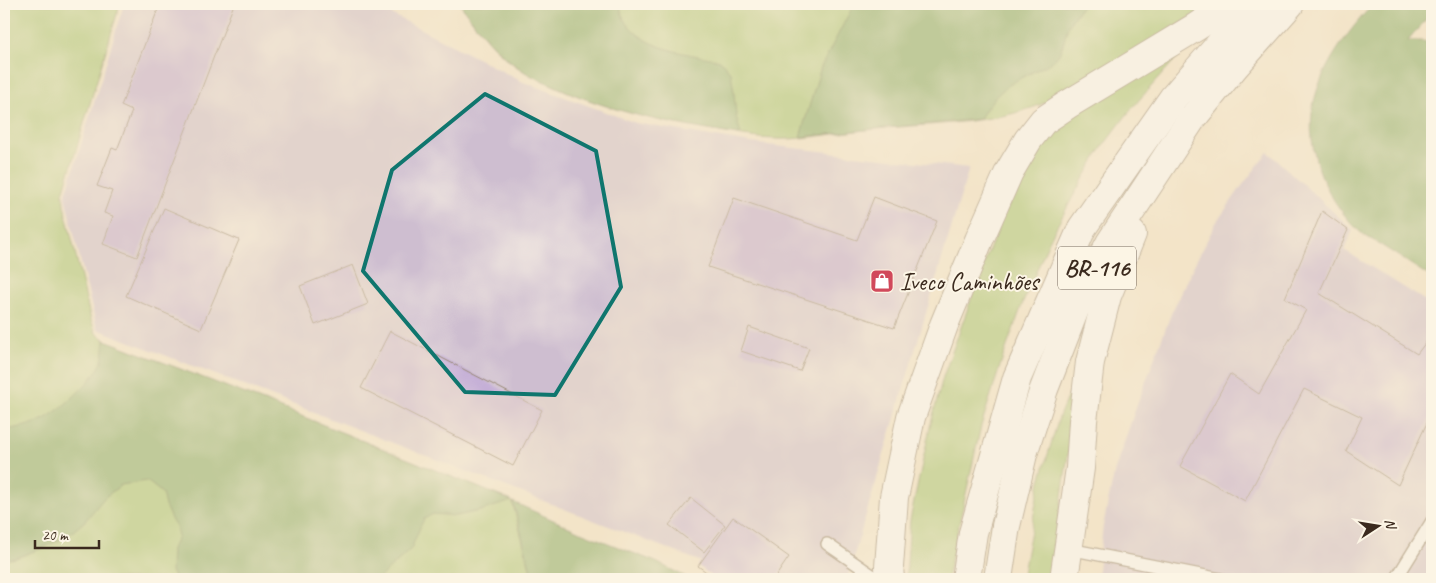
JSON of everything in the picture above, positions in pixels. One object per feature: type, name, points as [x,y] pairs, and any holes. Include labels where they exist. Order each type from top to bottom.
[{"type":"highway","points":[[890,579],[889,567],[894,497],[911,417],[944,325],[1009,172],[1028,140],[1043,122],[1231,4]]},
{"type":"highway","name":"BR-116","points":[[966,579],[974,534],[1017,378],[1082,228],[1173,98],[1255,4]]},
{"type":"highway","name":"BR-116","points":[[998,579],[1006,526],[1023,454],[1044,389],[1075,309],[1110,243],[1191,120],[1235,66],[1290,4]]},
{"type":"highway","points":[[1064,579],[1080,468],[1090,362],[1108,296],[1156,173]]},
{"type":"lane","points":[[1396,579],[1432,521]]},
{"type":"lane","points":[[827,544],[878,579]]},
{"type":"lane","points":[[1069,548],[1221,579]]},
{"type":"highlighted area","points":[[485,94],[596,151],[621,287],[555,395],[465,392],[363,271],[392,170]]},
{"type":"shaded area","points":[[124,4],[372,4],[523,82],[636,123],[750,143],[969,168],[847,579],[746,579],[97,329],[65,197]]},
{"type":"shaded area","points":[[1268,152],[1353,230],[1344,250],[1432,305],[1432,579],[1097,579],[1103,526],[1115,470],[1171,314],[1216,223]]},
{"type":"green space","points":[[4,4],[120,4],[63,193],[64,205],[91,320],[96,333],[105,340],[274,405],[512,501],[533,579],[4,579]]},
{"type":"green space","points":[[460,4],[1213,4],[1067,93],[1023,111],[969,121],[778,139],[756,138],[660,120],[622,111],[585,99],[515,66],[481,32]]},
{"type":"green space","points":[[460,4],[619,4],[624,19],[643,38],[667,49],[720,60],[731,73],[736,116],[741,135],[669,123],[622,111],[575,95],[538,79],[522,70],[496,48]]},
{"type":"green space","points":[[854,4],[1083,4],[1068,27],[1062,47],[1056,58],[1008,86],[990,103],[980,119],[800,137],[821,67]]},
{"type":"green space","points":[[1373,4],[1432,4],[1432,12],[1408,41],[1424,41],[1432,45],[1432,278],[1358,230],[1325,185],[1313,149],[1311,131],[1312,112],[1320,82],[1340,46]]},
{"type":"green space","points":[[1187,46],[1132,108],[1103,146],[1050,239],[1022,305],[981,426],[947,579],[906,579],[910,520],[943,377],[987,255],[1027,168],[1052,127]]},
{"type":"green space","points":[[105,340],[274,405],[512,501],[456,516],[433,514],[424,519],[411,549],[378,579],[175,579],[171,571],[172,549],[178,536],[176,527],[165,506],[162,493],[147,481],[121,485],[104,498],[85,521],[66,537],[16,558],[4,560],[4,430],[37,422],[49,416],[66,403],[97,371],[102,361]]},
{"type":"green space","points":[[1081,365],[1050,579],[1022,579],[1040,481],[1060,414]]},
{"type":"green space","points":[[513,502],[578,531],[656,562],[690,579],[533,579]]},
{"type":"building","points":[[160,4],[234,4],[137,257],[103,244],[113,216],[104,213],[112,191],[97,186],[112,148],[117,150],[132,111],[121,106]]},
{"type":"building","points":[[874,197],[937,221],[894,328],[708,267],[734,198],[857,240]]},
{"type":"building","points":[[164,208],[239,240],[201,329],[126,296]]},
{"type":"building","points":[[1322,211],[1348,230],[1319,293],[1417,354],[1432,334],[1432,412],[1398,485],[1346,451],[1362,417],[1304,389],[1245,501],[1180,466],[1230,374],[1259,394],[1306,310],[1285,298]]},
{"type":"building","points":[[353,265],[368,304],[315,325],[300,286]]},
{"type":"building","points":[[749,327],[809,348],[800,371],[741,351]]},
{"type":"building","points":[[390,331],[542,410],[513,466],[361,388]]},
{"type":"building","points":[[691,498],[725,525],[704,552],[669,525]]},
{"type":"building","points":[[733,517],[789,557],[774,579],[716,579],[698,566]]},
{"type":"place","name":"Iveco Caminhões","points":[[882,281]]}]
